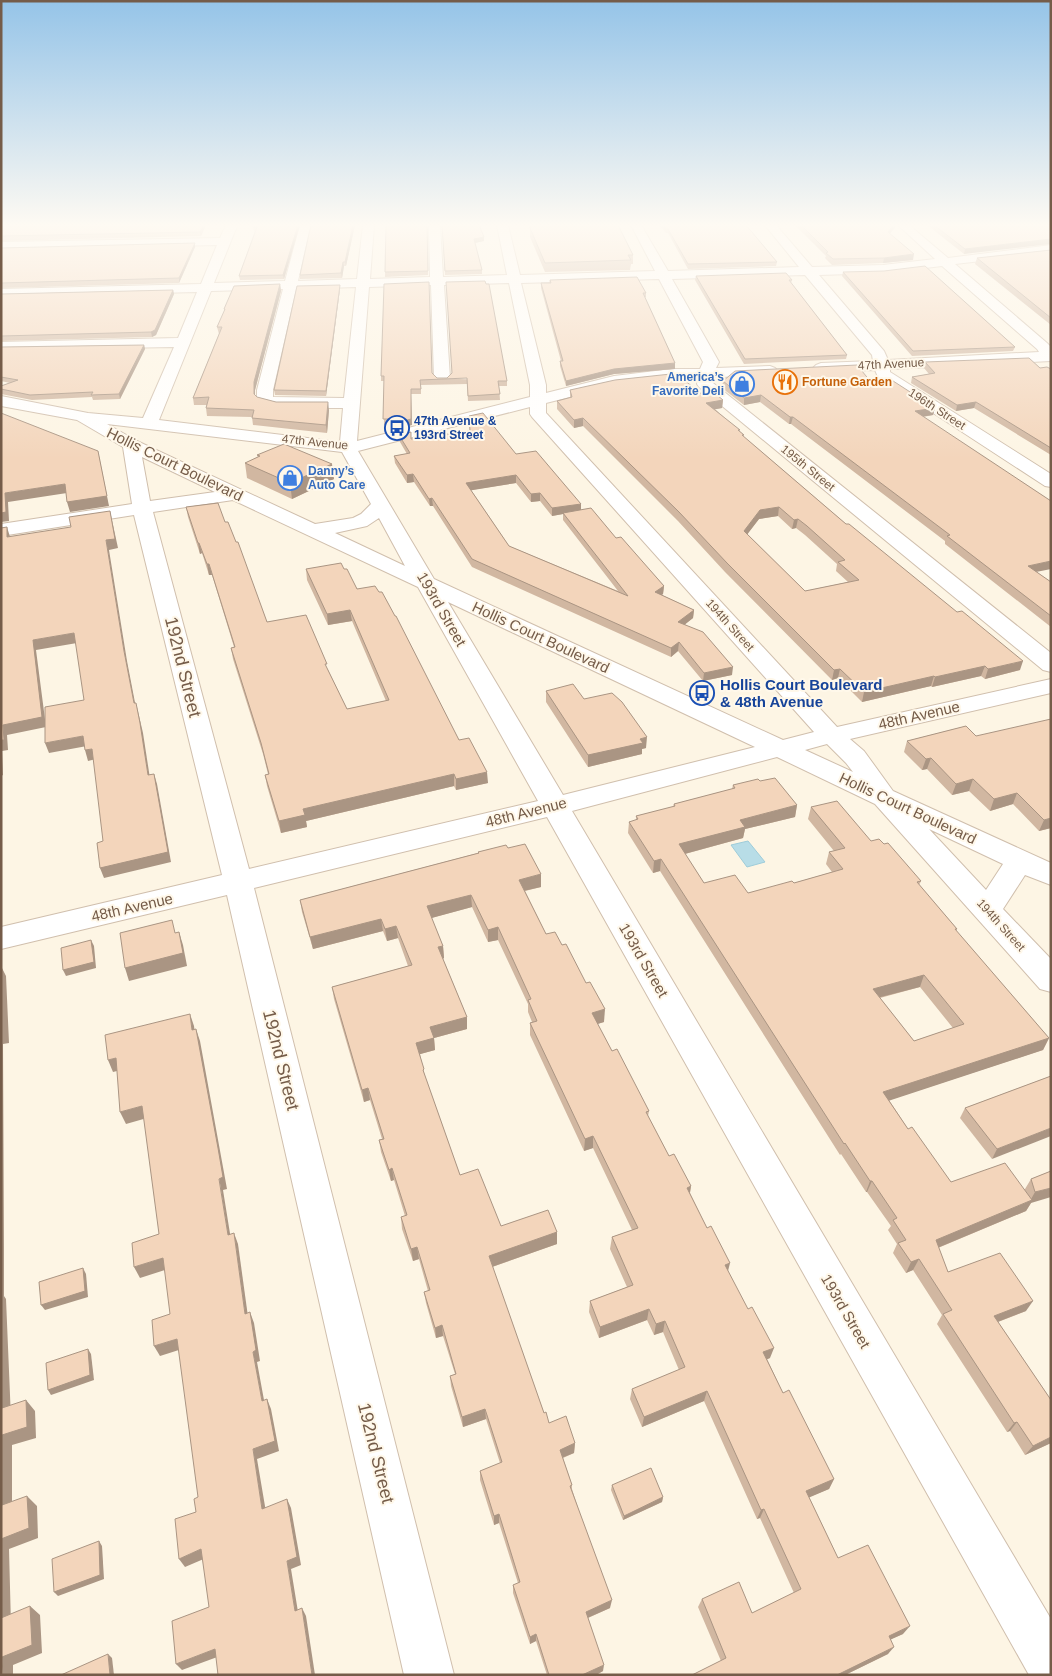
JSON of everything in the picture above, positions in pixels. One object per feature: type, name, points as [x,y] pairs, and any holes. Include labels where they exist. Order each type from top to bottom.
[{"type":"street","points":[[150,422],[199,303]]},
{"type":"street","points":[[285,303],[265,390],[265,400],[277,403],[353,403]]},
{"type":"street","points":[[348,448],[361,303]]},
{"type":"street","points":[[438,303],[442,378]]},
{"type":"street","name":"194th Street","points":[[520,303],[538,385],[538,414],[817,722],[855,757],[885,798],[1051,980]]},
{"type":"street","name":"195th Street","points":[[678,303],[711,362],[706,373],[705,384],[1051,665]]},
{"type":"street","name":"196th Street","points":[[836,303],[879,354],[883,374],[1051,482]]},
{"type":"street","points":[[993,303],[1042,346],[1050,356]]},
{"type":"street","points":[[1,346],[182,342]]},
{"type":"street","name":"47th Avenue","points":[[801,370],[1050,356]]},
{"type":"street","name":"47th Avenue","points":[[82,416],[150,422],[348,448],[614,381],[706,373],[783,370]]},
{"type":"street","name":"Hollis Court Boulevard","points":[[1,401],[82,416],[131,445],[1051,875]]},
{"type":"street","name":"192nd Street","points":[[131,445],[142,508],[238,882],[429,1675]]},
{"type":"street","name":"193rd Street","points":[[348,448],[1051,1666]]},
{"type":"street","points":[[1,530],[235,494]]},
{"type":"street","points":[[312,530],[352,525],[376,514],[381,504]]},
{"type":"street","name":"48th Avenue","points":[[1,938],[555,806],[833,735],[1051,686]]},
{"type":"street","points":[[987,910],[1020,860]]},
{"type":"street","points":[[1047,1675],[1051,1671]]},
{"type":"water","points":[[748,841],[765,862],[747,867],[731,845]]},
{"type":"building","points":[[1,303],[167,303],[155,330],[151,332],[1,336]]},
{"type":"building","points":[[227,303],[275,303],[254,382],[254,394],[257,397],[276,402],[328,402],[326,425],[252,418],[254,410],[206,408],[209,397],[193,398],[222,327],[217,327]]},
{"type":"building","points":[[293,303],[338,303],[326,391],[274,390]]},
{"type":"building","points":[[383,303],[430,303],[432,373],[437,378],[447,378],[452,373],[447,303],[493,303],[507,381],[498,381],[500,394],[468,396],[467,378],[420,380],[421,389],[411,389],[411,419],[392,424],[389,419],[383,419],[384,376],[381,376]]},
{"type":"building","points":[[547,303],[648,303],[675,363],[614,369],[566,381],[560,361],[563,361]]},
{"type":"building","points":[[712,303],[807,303],[847,355],[745,359]]},
{"type":"building","points":[[871,303],[966,303],[1015,347],[913,351]]},
{"type":"building","points":[[1033,303],[1051,303],[1051,318]]},
{"type":"building","points":[[144,345],[119,394],[91,395],[93,392],[30,395],[1,389],[1,386],[18,380],[1,377],[1,347]]},
{"type":"building","points":[[1029,358],[1040,368],[1047,367],[1051,369],[1051,448],[976,402],[957,405],[912,377],[935,373],[925,362]]},
{"type":"building","points":[[857,365],[871,382],[890,379],[935,408],[915,411],[1051,501],[1051,561],[1028,566],[1051,582],[1051,616],[947,536],[950,535],[793,417],[790,417],[761,395],[744,398],[723,381],[735,371]]},
{"type":"building","points":[[680,373],[683,379],[704,396],[711,390],[723,400],[706,403],[740,430],[738,430],[744,435],[742,435],[846,524],[849,524],[957,612],[962,611],[1023,661],[988,669],[985,666],[864,692],[840,669],[834,670],[679,512],[583,418],[574,420],[557,401],[572,397],[570,390],[615,380]],"holes":[[[779,507],[794,520],[798,519],[807,526],[845,560],[838,562],[859,580],[805,591],[744,531],[760,510]]]},
{"type":"building","points":[[1,413],[98,451],[107,496],[67,502],[65,484],[5,493],[6,512],[1,513]]},
{"type":"building","points":[[483,413],[516,454],[536,451],[581,504],[552,508],[540,493],[531,494],[516,475],[466,483],[509,546],[628,596],[563,513],[591,508],[616,538],[621,537],[664,586],[655,592],[694,610],[678,622],[703,632],[733,667],[704,673],[679,642],[671,648],[472,559],[432,498],[429,499],[413,474],[407,475],[394,456],[410,453],[399,435],[411,432],[411,439],[470,431],[469,416]]},
{"type":"building","points":[[284,444],[332,464],[290,483],[245,463],[260,456],[257,455]]},
{"type":"building","points":[[218,503],[225,522],[228,522],[236,542],[238,542],[267,622],[306,615],[327,664],[325,664],[347,709],[389,700],[350,610],[327,614],[306,569],[341,563],[344,569],[347,569],[357,589],[375,586],[379,592],[382,592],[459,740],[469,738],[487,772],[456,779],[454,774],[303,809],[305,815],[279,821],[265,775],[269,774],[261,743],[231,648],[235,647],[209,564],[207,564],[198,543],[186,507]]},
{"type":"building","points":[[110,511],[115,539],[106,540],[124,651],[134,703],[136,703],[140,723],[148,775],[154,774],[168,852],[100,868],[97,843],[103,841],[92,749],[85,750],[83,736],[45,743],[45,707],[84,700],[74,633],[33,640],[42,717],[3,725],[4,740],[1,740],[1,528],[7,527],[7,537],[71,527],[69,517]]},
{"type":"building","points":[[573,684],[584,699],[612,693],[622,702],[647,737],[640,739],[643,743],[588,755],[546,691]]},
{"type":"building","points":[[1051,719],[1051,818],[1044,820],[1017,793],[994,799],[973,779],[956,784],[931,758],[926,759],[907,741],[966,726],[976,736]]},
{"type":"building","points":[[775,778],[797,805],[740,820],[745,827],[679,844],[704,883],[735,875],[748,893],[792,881],[794,883],[843,869],[829,852],[845,848],[811,807],[837,801],[871,841],[879,839],[884,844],[888,843],[921,881],[917,882],[957,929],[955,929],[1049,1038],[883,1092],[908,1129],[912,1127],[951,1182],[1005,1163],[1032,1200],[936,1240],[948,1272],[1000,1253],[1033,1301],[994,1316],[1051,1400],[1051,1437],[1033,1446],[1017,1422],[1014,1423],[943,1314],[952,1310],[919,1259],[911,1262],[898,1243],[906,1240],[893,1220],[897,1218],[844,1144],[661,859],[654,861],[629,822],[638,819],[636,816],[735,788],[733,785],[758,779],[760,781]],"holes":[[[924,975],[964,1024],[914,1041],[873,989]]]},
{"type":"building","points":[[525,844],[541,874],[519,880],[546,934],[555,932],[562,945],[566,944],[586,983],[590,982],[605,1009],[592,1013],[612,1051],[617,1049],[649,1111],[646,1112],[669,1156],[674,1154],[691,1186],[687,1188],[707,1228],[711,1226],[730,1263],[725,1265],[748,1309],[752,1307],[774,1348],[763,1352],[783,1393],[789,1390],[834,1479],[806,1491],[838,1558],[868,1545],[910,1626],[889,1636],[894,1647],[837,1675],[692,1675],[726,1658],[702,1599],[739,1582],[752,1613],[801,1589],[764,1509],[761,1510],[707,1391],[644,1417],[632,1389],[685,1367],[665,1321],[656,1324],[649,1309],[600,1327],[590,1301],[633,1285],[612,1237],[638,1228],[593,1136],[585,1139],[530,1023],[537,1021],[528,1000],[531,999],[498,927],[488,930],[471,895],[427,906],[443,946],[438,947],[467,1017],[430,1027],[434,1038],[416,1043],[423,1070],[460,1175],[478,1169],[501,1226],[548,1210],[557,1232],[489,1256],[544,1413],[546,1412],[549,1423],[566,1416],[575,1443],[560,1450],[572,1485],[570,1486],[612,1600],[586,1612],[604,1665],[582,1675],[549,1675],[536,1634],[530,1637],[513,1585],[520,1582],[499,1514],[494,1516],[480,1471],[502,1462],[485,1409],[462,1417],[450,1376],[456,1374],[442,1325],[435,1328],[424,1292],[430,1290],[417,1247],[411,1249],[401,1217],[407,1215],[392,1168],[389,1170],[379,1140],[384,1139],[368,1088],[362,1090],[332,987],[412,965],[396,926],[385,929],[381,919],[310,937],[300,900],[506,845],[508,848]]},
{"type":"building","points":[[172,920],[175,933],[179,932],[183,953],[125,968],[120,933]]},
{"type":"building","points":[[91,940],[94,962],[63,970],[61,948]]},
{"type":"building","points":[[190,1014],[192,1030],[196,1029],[223,1177],[219,1179],[228,1235],[234,1233],[245,1314],[250,1312],[256,1350],[253,1352],[262,1401],[267,1399],[275,1441],[253,1449],[262,1509],[287,1499],[297,1557],[287,1561],[295,1611],[302,1608],[312,1675],[218,1675],[215,1649],[176,1664],[172,1621],[209,1607],[201,1549],[179,1559],[175,1519],[196,1512],[194,1499],[198,1497],[177,1339],[154,1346],[152,1320],[170,1314],[163,1258],[134,1267],[132,1243],[159,1234],[142,1106],[120,1112],[116,1058],[108,1060],[105,1035]]},
{"type":"building","points":[[1051,1076],[1051,1128],[997,1149],[965,1108]]},
{"type":"building","points":[[1051,1171],[1051,1188],[1035,1192],[1031,1179]]},
{"type":"building","points":[[83,1268],[85,1291],[41,1305],[39,1282]]},
{"type":"building","points":[[88,1349],[90,1375],[48,1390],[46,1363]]},
{"type":"building","points":[[1,1377],[2,1408],[26,1400],[27,1427],[2,1435],[2,1505],[27,1496],[29,1528],[1,1539]]},
{"type":"building","points":[[651,1468],[663,1497],[624,1516],[612,1485]]},
{"type":"building","points":[[99,1541],[100,1575],[54,1592],[52,1559]]},
{"type":"building","points":[[30,1606],[32,1645],[2,1657],[3,1675],[1,1675],[1,1618]]},
{"type":"building","points":[[108,1654],[110,1675],[61,1675]]},
{"type":"place","name":"Fortune Garden","points":[[785,382]]},
{"type":"place","name":"America’s Favorite Deli","points":[[742,384]]},
{"type":"place","name":"47th Avenue & 193rd Street","points":[[397,428]]},
{"type":"place","name":"Danny’s Auto Care","points":[[290,478]]},
{"type":"place","name":"Hollis Court Boulevard & 48th Avenue","points":[[702,693]]}]
